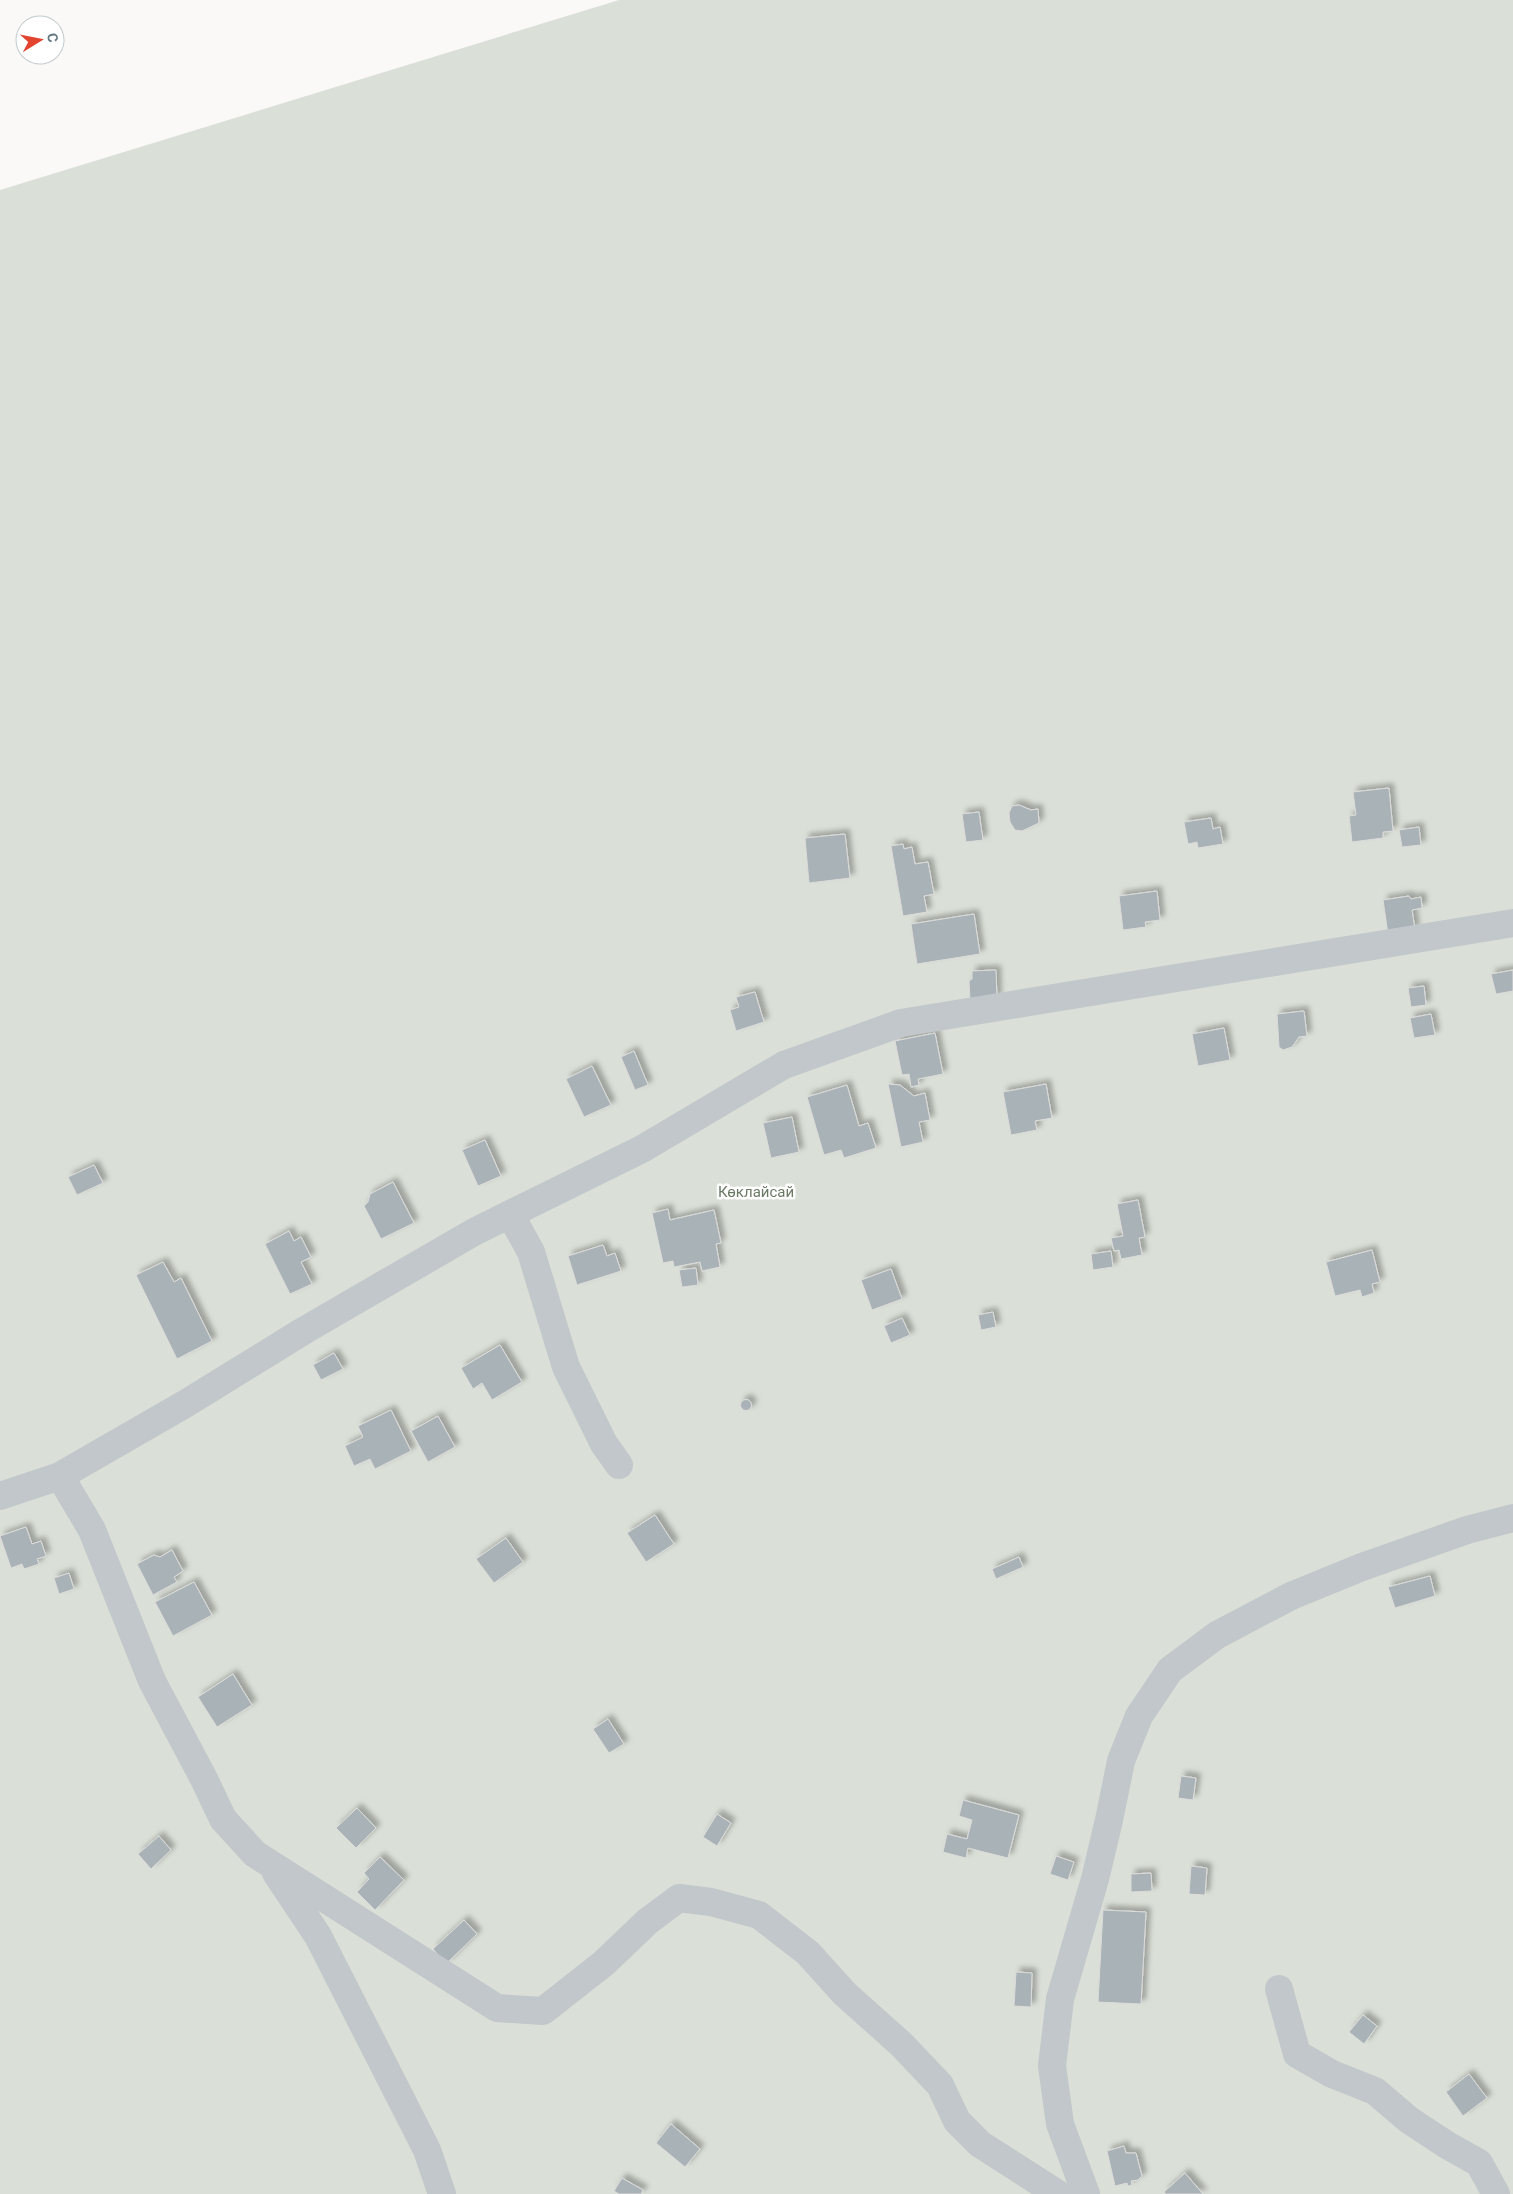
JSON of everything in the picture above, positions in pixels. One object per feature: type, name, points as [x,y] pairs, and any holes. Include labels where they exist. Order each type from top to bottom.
[{"type":"street","points":[[0,1496],[60,1476],[474,1232],[642,1149],[784,1065],[901,1023],[1513,923]]},
{"type":"street","points":[[510,1214],[532,1252],[566,1367],[604,1444],[619,1465]]},
{"type":"street","points":[[60,1476],[92,1530],[152,1681],[224,1819],[255,1854],[376,1933],[497,2008],[543,2011],[604,1963],[648,1921],[679,1898],[711,1902],[759,1916],[808,1953],[845,1994],[902,2044],[940,2085],[957,2122],[980,2144],[1058,2194]]},
{"type":"street","points":[[1086,2194],[1060,2124],[1052,2066],[1060,1999],[1095,1879],[1121,1761],[1140,1716],[1170,1670],[1217,1635],[1233,1626],[1291,1596],[1362,1567],[1467,1530],[1513,1518]]},
{"type":"street","points":[[270,1864],[318,1936],[428,2150],[442,2194]]},
{"type":"street","points":[[1279,1990],[1297,2054],[1332,2074],[1375,2091],[1409,2120],[1479,2163],[1496,2194]]},
{"type":"green space","name":"Көклайсай","points":[[619,0],[1513,0],[1513,2194],[0,2194],[0,190]]},
{"type":"building","points":[[1389,788],[1393,831],[1383,832],[1383,838],[1352,842],[1349,816],[1356,815],[1353,792]]},
{"type":"building","points":[[1019,805],[1031,810],[1038,809],[1039,823],[1022,831],[1015,830],[1010,822],[1009,813],[1012,806]]},
{"type":"building","points":[[979,812],[983,840],[966,842],[962,814]]},
{"type":"building","points":[[1211,818],[1213,829],[1220,827],[1223,844],[1198,848],[1197,842],[1188,844],[1184,822]]},
{"type":"building","points":[[1419,827],[1421,845],[1402,847],[1399,830]]},
{"type":"building","points":[[845,834],[850,878],[809,883],[805,838]]},
{"type":"building","points":[[903,844],[904,849],[912,847],[915,864],[928,862],[934,894],[924,896],[927,912],[903,916],[891,846]]},
{"type":"building","points":[[1157,891],[1160,920],[1145,922],[1146,927],[1123,930],[1119,896]]},
{"type":"building","points":[[1409,896],[1411,899],[1421,897],[1422,908],[1412,910],[1415,930],[1388,934],[1383,900]]},
{"type":"building","points":[[974,914],[980,954],[917,964],[911,924]]},
{"type":"building","points":[[996,970],[997,999],[970,1000],[969,981],[972,979],[972,971]]},
{"type":"building","points":[[1513,970],[1513,991],[1496,994],[1491,974]]},
{"type":"building","points":[[1424,986],[1426,1005],[1411,1007],[1408,988]]},
{"type":"building","points":[[755,992],[764,1022],[736,1031],[730,1010],[739,1007],[736,997]]},
{"type":"building","points":[[1304,1011],[1307,1036],[1299,1037],[1292,1047],[1283,1050],[1279,1047],[1277,1014]]},
{"type":"building","points":[[1431,1014],[1435,1035],[1414,1038],[1410,1018]]},
{"type":"building","points":[[1224,1028],[1230,1060],[1198,1066],[1192,1034]]},
{"type":"building","points":[[935,1033],[943,1074],[918,1079],[919,1085],[911,1087],[909,1074],[902,1075],[895,1041]]},
{"type":"building","points":[[634,1051],[648,1085],[635,1090],[621,1057]]},
{"type":"building","points":[[592,1066],[611,1105],[584,1117],[566,1079]]},
{"type":"building","points":[[888,1084],[900,1085],[914,1096],[925,1093],[930,1120],[919,1122],[923,1142],[901,1147]]},
{"type":"building","points":[[1046,1084],[1052,1118],[1035,1121],[1037,1130],[1011,1135],[1003,1092]]},
{"type":"building","points":[[847,1085],[859,1126],[868,1123],[876,1148],[844,1158],[841,1150],[824,1155],[807,1097]]},
{"type":"building","points":[[792,1117],[799,1152],[771,1158],[763,1123]]},
{"type":"building","points":[[485,1140],[501,1176],[478,1186],[462,1150]]},
{"type":"building","points":[[94,1165],[103,1183],[77,1195],[68,1177]]},
{"type":"building","points":[[393,1182],[414,1223],[381,1239],[364,1206],[368,1202],[370,1194]]},
{"type":"building","points":[[1138,1200],[1145,1237],[1139,1238],[1142,1255],[1121,1259],[1119,1250],[1114,1251],[1111,1238],[1123,1236],[1117,1204]]},
{"type":"building","points":[[668,1209],[670,1220],[714,1210],[721,1243],[716,1244],[720,1267],[702,1271],[700,1262],[674,1267],[673,1261],[663,1263],[652,1213]]},
{"type":"building","points":[[289,1231],[294,1241],[301,1237],[311,1257],[301,1262],[312,1284],[290,1294],[265,1244]]},
{"type":"building","points":[[603,1245],[607,1256],[615,1253],[621,1271],[577,1285],[568,1256]]},
{"type":"building","points":[[1372,1250],[1380,1282],[1372,1284],[1374,1293],[1362,1297],[1360,1290],[1335,1296],[1326,1262]]},
{"type":"building","points":[[1111,1251],[1113,1267],[1093,1270],[1091,1254]]},
{"type":"building","points":[[163,1262],[174,1282],[181,1278],[212,1341],[177,1359],[136,1275]]},
{"type":"building","points":[[696,1268],[698,1285],[682,1287],[679,1270]]},
{"type":"building","points":[[891,1269],[902,1299],[872,1310],[861,1280]]},
{"type":"building","points":[[993,1312],[996,1327],[981,1330],[978,1315]]},
{"type":"building","points":[[902,1318],[910,1335],[891,1343],[884,1326]]},
{"type":"building","points":[[500,1345],[522,1382],[492,1400],[482,1383],[473,1389],[461,1368]]},
{"type":"building","points":[[334,1353],[343,1369],[321,1380],[313,1365]]},
{"type":"building","points":[[744,1400],[748,1400],[751,1405],[750,1409],[744,1410],[741,1407],[741,1403]]},
{"type":"building","points":[[391,1410],[411,1451],[375,1469],[370,1459],[354,1466],[345,1446],[363,1437],[358,1426]]},
{"type":"building","points":[[438,1416],[455,1447],[428,1462],[411,1431]]},
{"type":"building","points":[[655,1515],[674,1544],[646,1562],[627,1533]]},
{"type":"building","points":[[26,1527],[32,1544],[41,1541],[46,1556],[37,1559],[39,1564],[24,1569],[22,1564],[11,1568],[0,1536]]},
{"type":"building","points":[[506,1538],[523,1562],[494,1583],[476,1559]]},
{"type":"building","points":[[172,1550],[183,1571],[174,1577],[177,1582],[153,1595],[137,1564],[154,1555],[160,1557]]},
{"type":"building","points":[[1019,1557],[1023,1567],[996,1579],[992,1569]]},
{"type":"building","points":[[69,1573],[74,1589],[59,1594],[54,1578]]},
{"type":"building","points":[[1430,1576],[1435,1596],[1395,1608],[1388,1587]]},
{"type":"building","points":[[194,1582],[212,1615],[173,1636],[155,1602]]},
{"type":"building","points":[[233,1674],[252,1705],[217,1727],[198,1697]]},
{"type":"building","points":[[608,1719],[624,1744],[609,1753],[593,1729]]},
{"type":"building","points":[[1181,1776],[1196,1778],[1193,1800],[1178,1798]]},
{"type":"building","points":[[963,1800],[1019,1815],[1008,1858],[968,1848],[966,1858],[943,1852],[947,1834],[967,1839],[972,1820],[959,1816]]},
{"type":"building","points":[[357,1808],[376,1828],[356,1848],[336,1828]]},
{"type":"building","points":[[717,1814],[731,1823],[717,1846],[703,1837]]},
{"type":"building","points":[[159,1836],[171,1850],[151,1869],[138,1854]]},
{"type":"building","points":[[1056,1856],[1074,1862],[1068,1880],[1050,1874]]},
{"type":"building","points":[[380,1857],[404,1880],[375,1910],[357,1892],[369,1879],[364,1873]]},
{"type":"building","points":[[1191,1866],[1207,1868],[1205,1895],[1189,1894]]},
{"type":"building","points":[[1151,1873],[1152,1891],[1131,1892],[1131,1874]]},
{"type":"building","points":[[1103,1910],[1146,1912],[1141,2004],[1098,2002]]},
{"type":"building","points":[[464,1920],[477,1934],[446,1964],[433,1949]]},
{"type":"building","points":[[1016,1972],[1032,1973],[1031,2007],[1014,2006]]},
{"type":"building","points":[[1363,2015],[1377,2026],[1364,2044],[1349,2032]]},
{"type":"building","points":[[1469,2074],[1487,2098],[1463,2116],[1446,2092]]},
{"type":"building","points":[[671,2124],[700,2149],[685,2167],[656,2143]]},
{"type":"building","points":[[1124,2146],[1126,2153],[1136,2153],[1142,2176],[1138,2180],[1131,2181],[1132,2185],[1128,2186],[1127,2183],[1115,2186],[1107,2151]]},
{"type":"building","points":[[1185,2173],[1203,2194],[1166,2194],[1164,2192]]},
{"type":"building","points":[[622,2178],[643,2190],[641,2194],[619,2194],[614,2191]]}]
